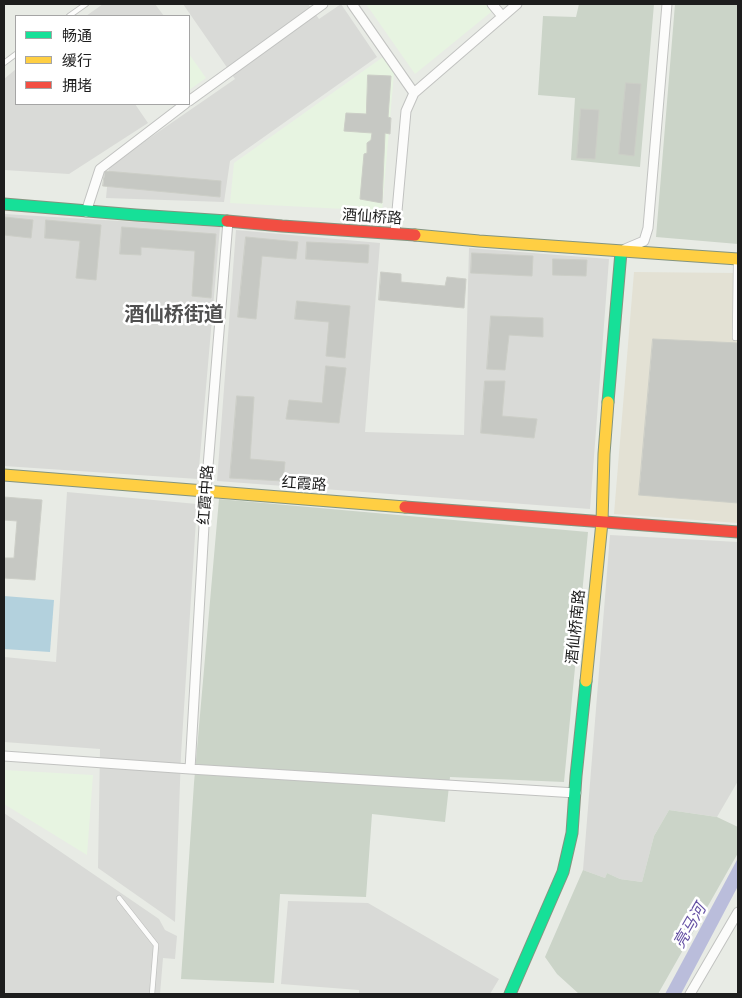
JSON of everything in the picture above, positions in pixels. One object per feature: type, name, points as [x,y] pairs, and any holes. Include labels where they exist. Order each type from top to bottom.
[{"type":"street","points":[[190,100],[323,4]]},
{"type":"street","points":[[352,4],[414,93]]},
{"type":"street","points":[[492,4],[502,16]]},
{"type":"street","points":[[395,233],[406,111],[414,93],[516,4]]},
{"type":"street","points":[[621,252],[644,241],[648,228],[668,4]]},
{"type":"street","points":[[86,212],[100,169],[185,105]]},
{"type":"street","name":"酒仙桥路","points":[[4,204],[86,212],[395,233],[479,242],[737,259]]},
{"type":"street","name":"红霞中路","points":[[190,769],[206,491],[228,221]]},
{"type":"street","name":"酒仙桥南路","points":[[510,994],[563,872],[572,833],[602,522],[604,454],[621,252]]},
{"type":"street","name":"红霞路","points":[[4,475],[738,532]]},
{"type":"street","points":[[4,756],[576,793]]},
{"type":"street","points":[[690,994],[738,912]]},
{"type":"lane","points":[[70,15],[86,4]]},
{"type":"lane","points":[[4,63],[15,55]]},
{"type":"lane","points":[[737,259],[736,338],[738,337]]},
{"type":"lane","points":[[119,898],[156,945],[152,994]]},
{"type":"shaded area","points":[[103,4],[155,4],[163,15],[87,15]]},
{"type":"shaded area","points":[[183,4],[308,4],[319,19],[341,4],[377,57],[230,161],[224,202],[106,198],[109,166],[235,79]]},
{"type":"shaded area","points":[[366,4],[501,4],[415,74]]},
{"type":"shaded area","points":[[579,4],[654,4],[640,167],[571,160],[575,98],[538,95],[543,16],[576,17]]},
{"type":"shaded area","points":[[675,4],[738,4],[738,244],[656,237]]},
{"type":"shaded area","points":[[190,55],[206,78],[190,89]]},
{"type":"shaded area","points":[[383,57],[394,73],[382,211],[230,203],[234,163]]},
{"type":"shaded area","points":[[15,70],[15,105],[136,105],[148,123],[69,174],[4,170],[4,79]]},
{"type":"shaded area","points":[[4,214],[220,227],[198,479],[4,466]]},
{"type":"shaded area","points":[[236,230],[380,243],[365,432],[464,435],[469,248],[609,259],[590,509],[217,481]]},
{"type":"shaded area","points":[[634,272],[738,273],[738,523],[614,514]]},
{"type":"shaded area","points":[[67,492],[197,504],[181,755],[175,922],[98,868],[100,749],[4,742],[4,657],[56,662]]},
{"type":"shaded area","points":[[219,499],[588,532],[564,782],[450,777],[445,822],[372,814],[366,897],[280,894],[274,983],[181,979],[194,783]]},
{"type":"shaded area","points":[[610,535],[738,542],[738,781],[717,817],[669,810],[654,836],[642,882],[620,879],[607,873],[605,878],[583,870]]},
{"type":"shaded area","points":[[4,596],[54,600],[50,652],[4,649]]},
{"type":"shaded area","points":[[4,770],[93,775],[87,855],[4,804]]},
{"type":"shaded area","points":[[669,810],[717,817],[738,827],[738,853],[658,994],[579,994],[557,974],[545,957],[583,870],[605,878],[607,873],[620,879],[642,882],[654,836]]},
{"type":"shaded area","points":[[4,813],[159,919],[165,930],[177,936],[175,959],[163,958],[160,994],[4,994]]},
{"type":"shaded area","points":[[738,858],[738,886],[681,994],[665,994]]},
{"type":"shaded area","points":[[288,901],[368,903],[499,979],[490,994],[359,994],[359,990],[281,984]]},
{"type":"building","points":[[368,75],[391,76],[388,117],[391,118],[390,134],[385,133],[382,203],[360,199],[364,154],[367,153],[367,143],[371,140],[372,133],[344,131],[346,113],[366,114]]},
{"type":"building","points":[[626,83],[641,84],[634,156],[619,154]]},
{"type":"building","points":[[581,109],[599,110],[595,159],[577,158]]},
{"type":"building","points":[[105,171],[221,181],[220,197],[103,186]]},
{"type":"building","points":[[4,217],[33,220],[31,238],[4,235]]},
{"type":"building","points":[[46,220],[101,225],[96,280],[76,278],[80,241],[45,238]]},
{"type":"building","points":[[122,227],[216,234],[211,298],[192,296],[195,251],[141,247],[141,255],[120,254]]},
{"type":"building","points":[[246,237],[298,242],[296,259],[262,256],[256,319],[238,317]]},
{"type":"building","points":[[307,242],[369,245],[368,263],[306,259]]},
{"type":"building","points":[[472,253],[533,256],[532,276],[471,273]]},
{"type":"building","points":[[553,259],[587,260],[586,276],[553,275]]},
{"type":"building","points":[[381,272],[401,274],[401,282],[445,286],[447,277],[466,279],[464,308],[379,300]]},
{"type":"building","points":[[297,301],[350,306],[345,358],[326,356],[329,322],[295,319]]},
{"type":"building","points":[[491,316],[543,318],[543,337],[509,335],[505,370],[487,369]]},
{"type":"building","points":[[653,339],[738,343],[738,503],[639,495]]},
{"type":"building","points":[[326,366],[346,368],[339,423],[286,419],[289,400],[322,403]]},
{"type":"building","points":[[485,381],[505,381],[502,416],[537,419],[534,438],[481,433]]},
{"type":"building","points":[[237,396],[254,397],[250,459],[285,462],[283,481],[230,478]]},
{"type":"building","points":[[4,497],[42,500],[35,580],[4,578],[4,558],[14,558],[17,521],[4,520]]},
{"type":"traffic: fast","points":[[4,204],[227,221]]},
{"type":"traffic: fast","points":[[608,402],[621,252]]},
{"type":"traffic: fast","points":[[510,994],[563,872],[572,833],[586,681]]},
{"type":"traffic: slow","points":[[415,235],[738,259]]},
{"type":"traffic: slow","points":[[586,681],[602,522],[608,402]]},
{"type":"traffic: slow","points":[[4,475],[405,507]]},
{"type":"traffic: jam","points":[[227,221],[415,235]]},
{"type":"traffic: jam","points":[[405,507],[738,532]]},
{"type":"district","name":"酒仙桥街道","points":[[174,315]]},
{"type":"water label","name":"亮马河","points":[[690,926]]}]
